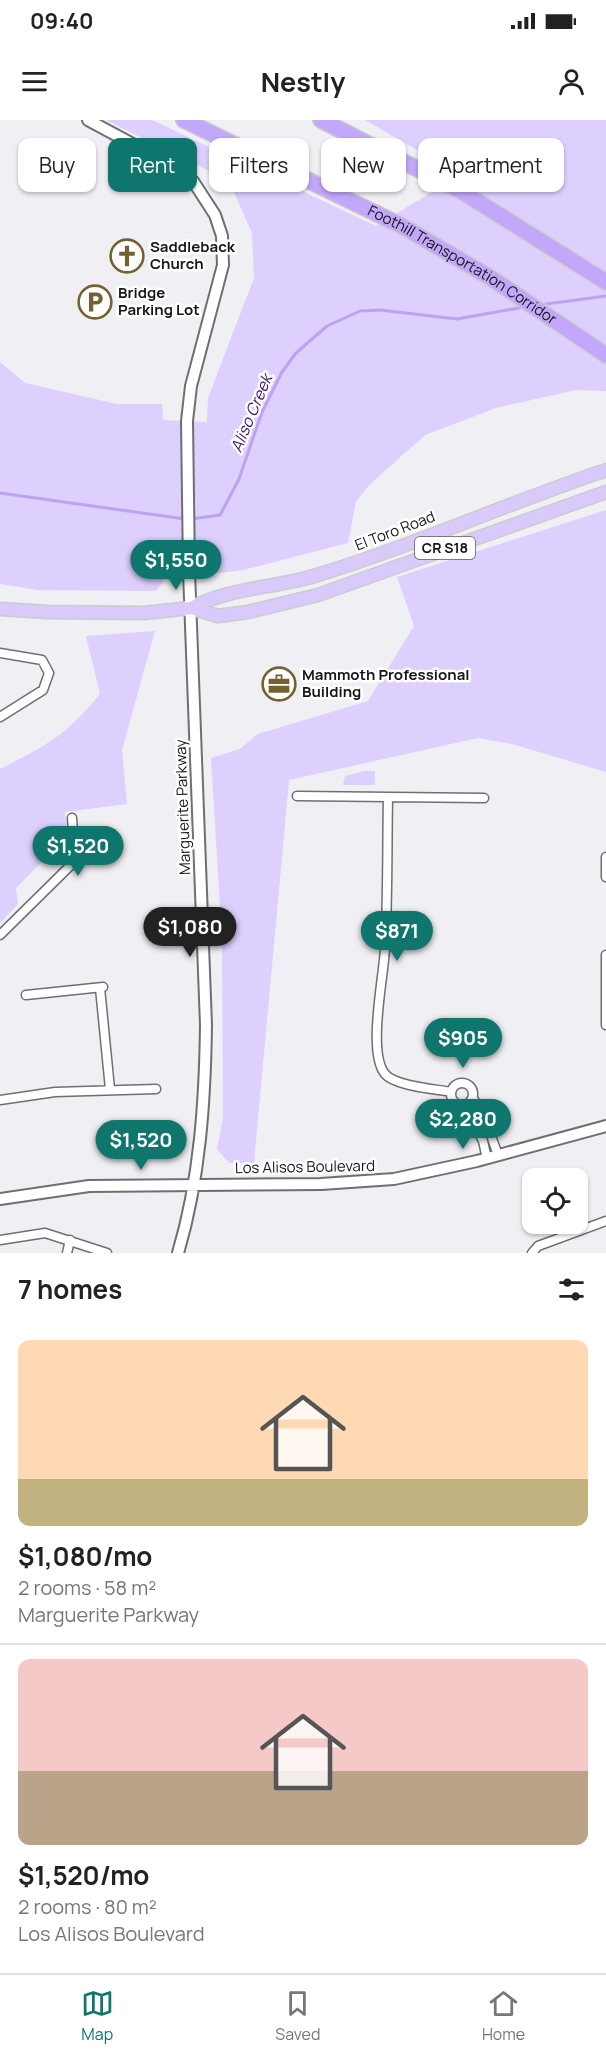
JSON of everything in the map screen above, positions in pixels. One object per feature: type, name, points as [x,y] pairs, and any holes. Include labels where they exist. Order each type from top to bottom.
[{"type":"highway","name":"Foothill Transportation Corridor","points":[[184,120],[402,226],[491,278],[606,355]]},
{"type":"highway","points":[[321,120],[461,191],[606,282]]},
{"type":"main road","name":"Marguerite Parkway","points":[[88,120],[179,169],[193,181],[215,215],[222,236],[224,265],[191,386],[187,421],[189,572],[206,1076],[194,1184],[178,1253]]},
{"type":"main road","name":"El Toro Road","points":[[191,608],[211,597],[312,576],[606,470]]},
{"type":"main road","name":"El Toro Road","points":[[0,609],[144,613],[191,608],[218,616],[318,596],[606,492]]},
{"type":"main road","name":"Los Alisos Boulevard","points":[[0,1199],[89,1186],[321,1184],[394,1179],[492,1157],[606,1126]]},
{"type":"street","points":[[0,653],[42,660],[49,673],[43,690],[0,717]]},
{"type":"street","points":[[297,796],[484,798]]},
{"type":"street","points":[[388,797],[386,947],[377,1022],[380,1062],[385,1074],[395,1081],[451,1092]]},
{"type":"street","points":[[0,935],[75,861],[72,818]]},
{"type":"street","points":[[606,859],[606,877]]},
{"type":"street","points":[[606,955],[606,1025]]},
{"type":"street","points":[[26,995],[102,987],[110,1089]]},
{"type":"street","points":[[466,1083],[472,1088],[473,1098],[485,1119],[492,1157],[464,1105],[454,1102],[451,1092],[455,1085],[466,1083]]},
{"type":"street","points":[[0,1100],[110,1089],[156,1089]]},
{"type":"street","points":[[464,1105],[473,1098]]},
{"type":"street","points":[[532,1253],[538,1246],[606,1221]]},
{"type":"street","points":[[0,1239],[45,1233],[107,1253]]},
{"type":"street","points":[[67,1253],[70,1240]]},
{"type":"shaded area","points":[[106,120],[152,120],[190,138],[142,138]]},
{"type":"shaded area","points":[[365,120],[606,120],[606,391],[576,390],[496,408],[425,435],[369,485],[356,502],[348,543],[243,570],[211,574],[164,570],[164,580],[156,591],[38,590],[0,584],[0,362],[25,383],[117,404],[162,404],[163,420],[207,422],[208,398],[254,278],[252,233],[234,192],[304,192],[376,226],[432,192],[564,192],[564,138],[418,138],[418,151],[406,144],[406,138],[396,138]]},
{"type":"shaded area","points":[[197,141],[209,147],[209,171],[197,165]]},
{"type":"shaded area","points":[[606,510],[606,772],[512,744],[478,738],[289,780],[254,1163],[229,1163],[217,1149],[223,1117],[222,940],[211,758],[240,749],[258,734],[368,701],[414,626],[397,577]]},
{"type":"shaded area","points":[[155,631],[122,750],[127,804],[65,812],[67,836],[16,888],[18,904],[0,923],[0,769],[31,753],[66,730],[100,694],[86,636]]},
{"type":"shaded area","points":[[364,771],[375,771],[375,785],[343,785],[345,776]]},
{"type":"waterway","name":"Aliso Creek","points":[[539,305],[606,296]]},
{"type":"waterway","name":"Aliso Creek","points":[[191,519],[220,515],[239,479],[262,412],[282,372],[296,353],[327,326],[360,311],[380,310],[457,319],[524,307]]},
{"type":"waterway","name":"Aliso Creek","points":[[0,493],[185,519]]},
{"type":"place","name":"Saddleback Church","points":[[127,256]]},
{"type":"place","name":"Bridge Parking Lot","points":[[95,302]]},
{"type":"place","name":"Mammoth Professional Building","points":[[279,684]]}]
